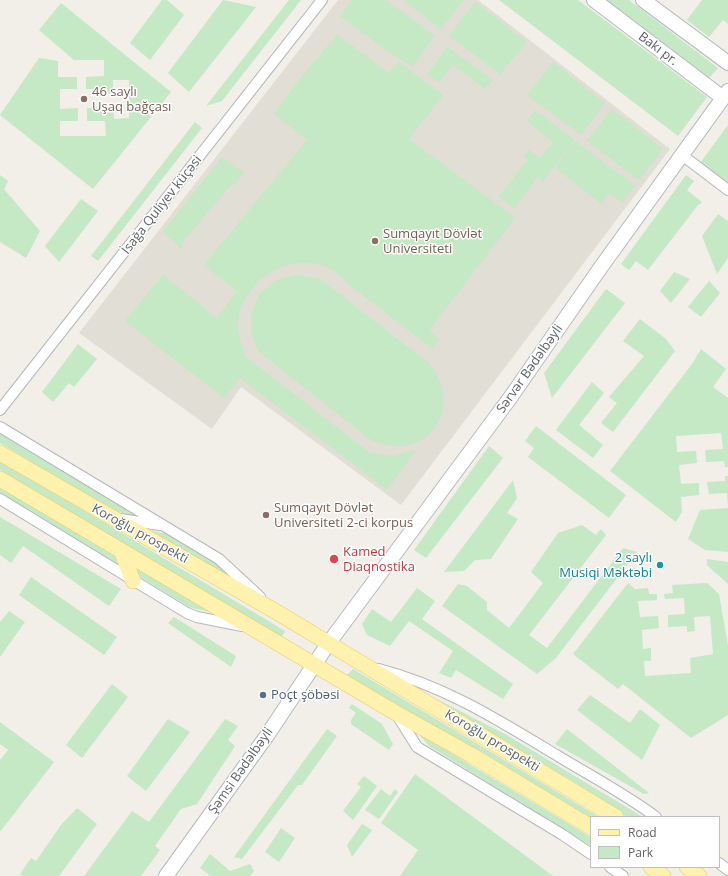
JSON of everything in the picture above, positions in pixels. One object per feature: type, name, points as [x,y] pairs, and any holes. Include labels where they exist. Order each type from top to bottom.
[{"type":"main road","name":"Koroğlu prospekti","points":[[0,453],[280,614],[614,816]]},
{"type":"main road","name":"Koroğlu prospekti","points":[[0,479],[396,713],[473,756],[590,826]]},
{"type":"main road","points":[[121,550],[133,581]]},
{"type":"main road","points":[[652,868],[663,876]]},
{"type":"main road","points":[[687,868],[699,876]]},
{"type":"street","name":"İsağa Quliyev küçəsi","points":[[0,410],[322,0]]},
{"type":"street","name":"Bakı pr.","points":[[594,0],[725,94]]},
{"type":"street","points":[[643,0],[728,64]]},
{"type":"street","name":"Sərvər Bədəlbəyli","points":[[315,665],[328,644],[510,398],[725,94]]},
{"type":"street","points":[[682,155],[728,190]]},
{"type":"street","points":[[0,427],[219,559],[280,614]]},
{"type":"street","points":[[0,499],[187,614],[257,630]]},
{"type":"street","points":[[112,518],[164,525]]},
{"type":"street","name":"Şəmsi Bədəlbəyli","points":[[166,876],[315,665]]},
{"type":"street","points":[[367,667],[409,677],[448,693],[522,735],[654,816]]},
{"type":"street","points":[[396,713],[416,747],[563,835],[590,853]]},
{"type":"street","points":[[720,864],[728,870]]},
{"type":"street","points":[[611,868],[623,876]]},
{"type":"shaded area","name":"Sumqayıt Dövlət Universiteti","points":[[338,0],[478,0],[670,149],[401,505],[241,387],[212,429],[79,333]]},
{"type":"green space","points":[[162,0],[167,0],[184,15],[150,60],[130,43]]},
{"type":"green space","points":[[223,0],[256,7],[189,92],[168,73]]},
{"type":"green space","points":[[289,0],[301,0],[222,101],[206,106]]},
{"type":"green space","points":[[352,0],[386,0],[435,36],[412,67],[340,16]]},
{"type":"green space","points":[[403,0],[464,0],[441,29]]},
{"type":"green space","points":[[499,0],[578,0],[707,97],[678,136]]},
{"type":"green space","points":[[607,0],[629,0],[718,68],[709,78]]},
{"type":"green space","points":[[702,0],[728,0],[728,24],[723,20],[709,37],[687,20]]},
{"type":"green space","points":[[475,2],[527,42],[500,74],[449,36]]},
{"type":"green space","points":[[61,3],[171,92],[93,189],[0,115],[39,58],[58,61],[58,77],[77,77],[77,89],[60,89],[60,109],[78,108],[78,121],[60,121],[60,136],[106,136],[105,121],[87,121],[87,108],[105,108],[105,104],[113,104],[114,119],[129,118],[129,80],[113,80],[113,94],[105,94],[104,89],[86,89],[86,77],[104,76],[104,60],[74,60],[39,30]]},
{"type":"green space","points":[[337,35],[389,73],[399,62],[443,95],[409,139],[515,218],[429,331],[439,339],[433,349],[335,272],[325,266],[304,263],[284,266],[275,270],[259,281],[252,289],[242,306],[239,314],[238,330],[246,357],[370,453],[393,456],[416,450],[387,490],[240,378],[224,398],[125,321],[163,275],[217,318],[237,291],[204,265],[307,140],[274,114],[297,82]]},
{"type":"green space","points":[[447,47],[493,80],[485,89],[453,65],[439,82],[427,75]]},
{"type":"green space","points":[[553,62],[605,103],[581,135],[527,95]]},
{"type":"green space","points":[[612,109],[663,149],[639,180],[587,141]]},
{"type":"green space","points":[[535,110],[575,140],[543,181],[538,177],[514,209],[499,196],[528,160],[524,156],[529,150],[540,158],[553,142],[527,121]]},
{"type":"green space","points":[[195,122],[202,128],[98,261],[91,256]]},
{"type":"green space","points":[[728,125],[728,184],[700,163]]},
{"type":"green space","points":[[575,141],[635,186],[622,203],[610,193],[602,204],[555,168]]},
{"type":"green space","points":[[222,157],[244,173],[235,184],[233,183],[181,244],[183,247],[181,248],[163,232]]},
{"type":"green space","points":[[0,175],[8,181],[4,189],[40,231],[26,258],[0,242]]},
{"type":"green space","points":[[686,175],[694,181],[687,190],[702,202],[698,205],[648,270],[636,261],[629,270],[621,264]]},
{"type":"green space","points":[[81,199],[98,211],[59,262],[45,246]]},
{"type":"green space","points":[[718,214],[728,221],[728,258],[717,274],[702,236]]},
{"type":"green space","points":[[674,272],[690,279],[671,303],[660,291]]},
{"type":"green space","points":[[298,275],[320,279],[423,358],[432,367],[437,375],[443,392],[443,410],[436,426],[423,439],[416,443],[402,446],[387,445],[371,440],[258,351],[251,332],[251,316],[259,295],[276,280]]},
{"type":"green space","points":[[709,281],[720,293],[701,317],[688,307]]},
{"type":"green space","points":[[606,289],[625,303],[552,398],[544,373]]},
{"type":"green space","points":[[640,319],[666,339],[675,351],[613,432],[601,423],[617,403],[609,397],[644,356],[623,341]]},
{"type":"green space","points":[[78,344],[97,359],[74,387],[69,383],[53,402],[42,392]]},
{"type":"green space","points":[[701,349],[726,369],[713,387],[728,398],[728,467],[725,467],[724,461],[706,462],[705,450],[723,449],[721,433],[676,436],[677,452],[696,451],[697,463],[679,465],[681,484],[699,483],[699,495],[681,497],[682,512],[676,522],[610,471],[692,364]]},
{"type":"green space","points":[[592,382],[604,393],[579,425],[603,445],[593,458],[556,430]]},
{"type":"green space","points":[[536,426],[626,495],[609,518],[528,457],[534,448],[525,441]]},
{"type":"green space","points":[[0,434],[139,517],[113,511],[0,443]]},
{"type":"green space","points":[[489,446],[503,458],[426,558],[414,550]]},
{"type":"green space","points":[[0,460],[285,631],[281,638],[0,470]]},
{"type":"green space","points":[[725,476],[728,476],[728,507],[727,493],[709,494],[707,482],[725,481]]},
{"type":"green space","points":[[513,480],[517,498],[507,513],[518,519],[491,559],[475,560],[464,571],[444,572]]},
{"type":"green space","points":[[0,487],[114,554],[120,567],[0,493]]},
{"type":"green space","points":[[728,508],[728,552],[705,550],[688,539],[700,510]]},
{"type":"green space","points":[[0,517],[121,589],[109,606],[23,546],[11,563],[0,555]]},
{"type":"green space","points":[[582,525],[596,535],[601,529],[606,535],[529,635],[547,648],[623,548],[637,552],[556,658],[537,674],[442,606],[458,584],[467,586],[487,602],[487,610],[509,628],[543,583],[531,572],[558,533]]},
{"type":"green space","points":[[147,530],[169,534],[217,562],[233,582]]},
{"type":"green space","points":[[707,559],[728,562],[728,584],[707,565]]},
{"type":"green space","points":[[131,564],[210,612],[189,607],[137,575]]},
{"type":"green space","points":[[31,577],[117,637],[104,655],[19,595]]},
{"type":"green space","points":[[628,583],[635,589],[648,588],[649,594],[657,594],[657,600],[638,601],[640,617],[658,616],[659,628],[642,630],[643,649],[651,648],[651,661],[644,661],[645,676],[691,673],[690,658],[713,654],[710,616],[694,617],[695,631],[687,632],[687,626],[668,627],[668,615],[685,614],[684,598],[665,599],[664,594],[673,593],[672,585],[707,583],[719,594],[728,645],[728,715],[691,738],[623,684],[618,689],[573,654]]},
{"type":"green space","points":[[417,588],[435,601],[422,619],[513,684],[503,699],[456,670],[451,678],[439,673],[453,651],[409,621],[390,646],[367,635],[362,624],[372,609],[391,622]]},
{"type":"green space","points":[[9,611],[25,622],[0,657],[0,622]]},
{"type":"green space","points":[[174,617],[236,656],[231,667],[168,623]]},
{"type":"green space","points":[[353,669],[597,816],[590,816],[590,818],[347,675]]},
{"type":"green space","points":[[112,684],[128,697],[82,758],[66,745]]},
{"type":"green space","points":[[421,691],[505,734],[641,816],[625,816],[580,786]]},
{"type":"green space","points":[[590,695],[630,723],[640,709],[660,725],[642,760],[577,710]]},
{"type":"green space","points":[[352,704],[382,724],[393,744],[389,750],[351,724],[351,720],[356,713],[349,708]]},
{"type":"green space","points":[[168,719],[190,732],[146,791],[127,776]]},
{"type":"green space","points":[[225,719],[238,726],[228,740],[235,746],[197,804],[181,809],[155,846],[160,850],[141,876],[84,876],[132,811],[149,822]]},
{"type":"green space","points":[[0,722],[54,762],[0,832],[0,760],[8,750],[0,744]]},
{"type":"green space","points":[[327,729],[337,736],[302,785],[298,785],[242,859],[234,857]]},
{"type":"green space","points":[[567,729],[649,793],[644,794],[555,744]]},
{"type":"green space","points":[[419,734],[590,836],[590,845],[429,746]]},
{"type":"green space","points":[[415,774],[553,876],[400,876],[418,850],[381,823]]},
{"type":"green space","points":[[364,776],[377,786],[353,820],[343,811],[361,787],[357,784]]},
{"type":"green space","points":[[381,789],[390,796],[395,789],[398,792],[379,819],[365,810]]},
{"type":"green space","points":[[77,808],[97,824],[59,876],[23,876],[20,874],[31,858],[36,861],[61,825]]},
{"type":"green space","points":[[362,824],[372,830],[352,857],[347,845]]},
{"type":"green space","points":[[281,828],[295,838],[279,862],[265,852]]},
{"type":"green space","points":[[210,854],[230,871],[250,864],[254,871],[250,876],[211,876],[200,868]]},
{"type":"place","name":"46 saylı Uşaq bağçası","points":[[84,99]]},
{"type":"place","name":"Sumqayıt Dövlət Universiteti","points":[[375,241]]},
{"type":"place","name":"Sumqayıt Dövlət Universiteti 2-ci korpus","points":[[266,515]]},
{"type":"place","name":"Kamed Diaqnostika","points":[[334,559]]},
{"type":"place","name":"2 saylı Musiqi Məktəbi","points":[[660,565]]},
{"type":"place","name":"Poçt şöbəsi","points":[[263,695]]}]
